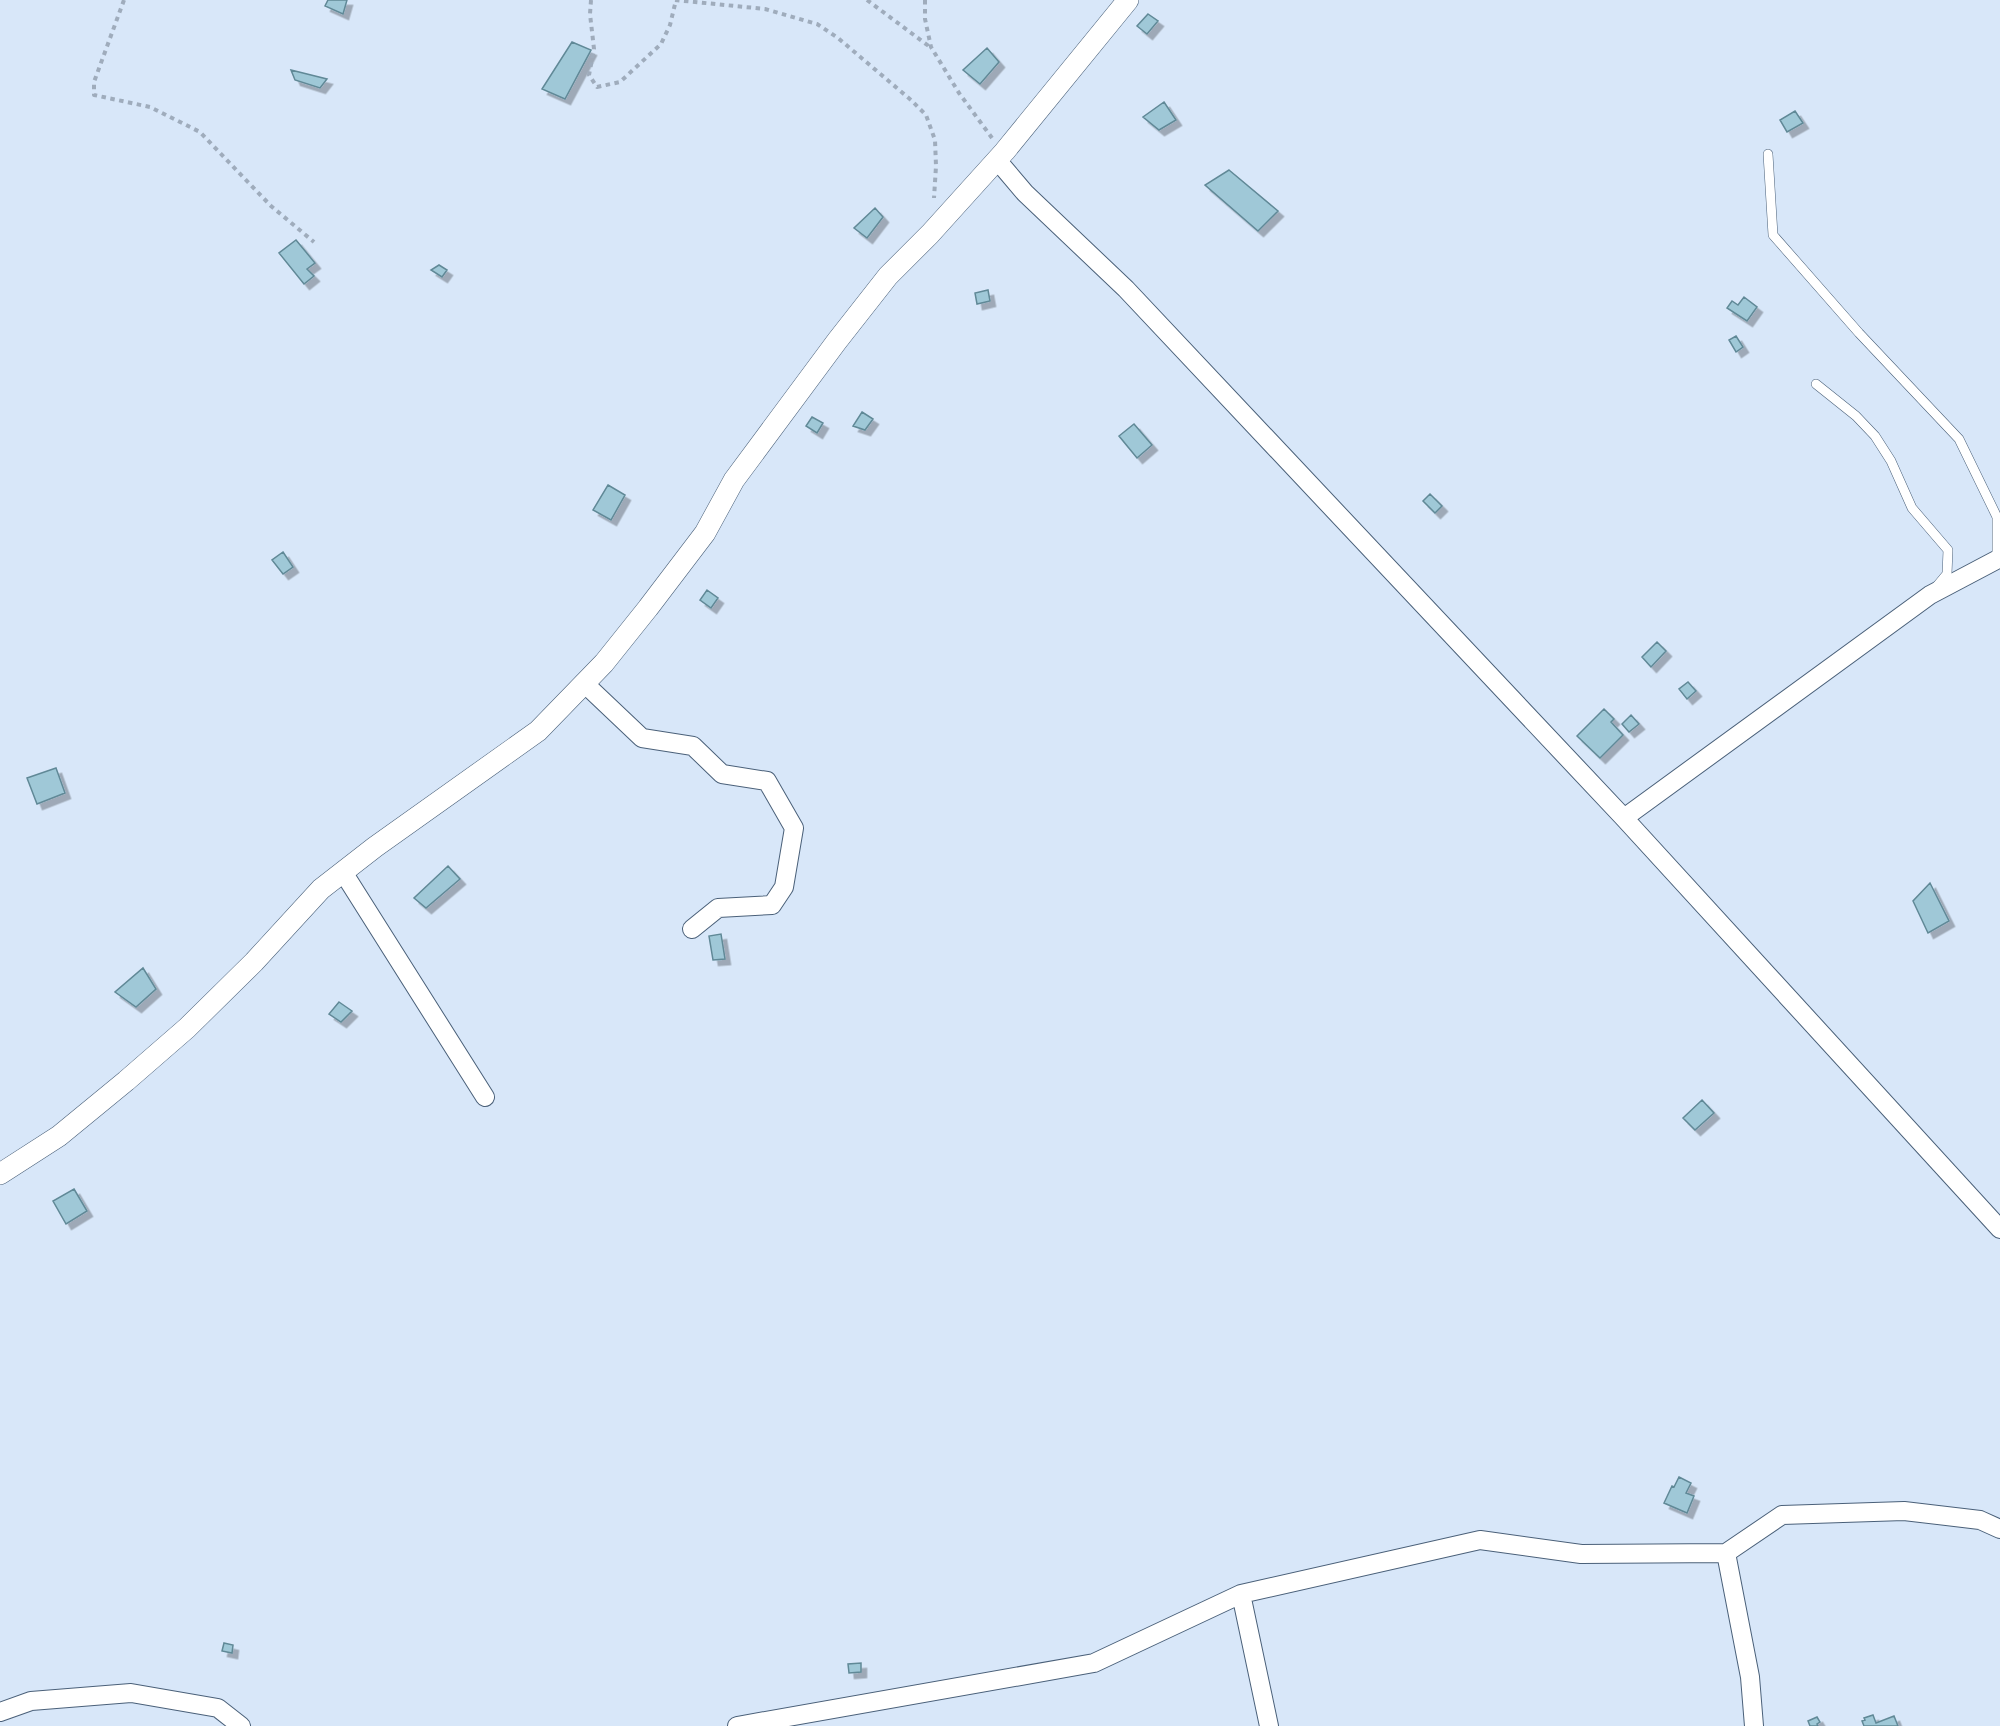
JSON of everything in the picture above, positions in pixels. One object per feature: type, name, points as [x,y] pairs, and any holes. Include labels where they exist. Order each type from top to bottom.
[{"type":"street","points":[[0,1174],[59,1136],[161,1051],[254,962],[321,889],[538,731],[604,663],[705,533],[734,480],[888,276],[1001,156],[1128,0]]},
{"type":"street","points":[[1001,156],[1025,193],[1126,289],[1624,818],[2000,1229]]},
{"type":"street","points":[[1624,818],[1930,594],[1999,559]]},
{"type":"street","points":[[584,683],[642,738],[693,746],[722,774],[768,781],[794,828],[784,887],[772,905],[718,908],[692,929]]},
{"type":"street","points":[[343,872],[485,1097]]},
{"type":"street","points":[[737,1726],[1094,1663],[1241,1594],[1480,1540],[1581,1554],[1726,1553],[1782,1515],[1904,1511],[1980,1520],[2000,1529]]},
{"type":"street","points":[[1726,1553],[1750,1677],[1754,1726]]},
{"type":"street","points":[[1241,1594],[1269,1726]]},
{"type":"street","points":[[0,1712],[32,1701],[131,1694],[218,1708],[241,1726]]},
{"type":"lane","points":[[1768,154],[1773,236],[1859,333],[1959,439],[1997,518],[1999,559]]},
{"type":"lane","points":[[1816,384],[1856,416],[1875,436],[1891,461],[1912,508],[1925,526],[1948,550],[1947,574],[1930,594]]},
{"type":"path","points":[[124,0],[94,82],[94,95],[150,107],[200,132],[271,206],[314,242]]},
{"type":"path","points":[[591,0],[590,14],[594,49],[589,75],[597,87],[620,82],[661,44],[670,25],[675,0],[765,9],[817,24],[838,38],[926,115],[935,140],[936,166],[933,200]]},
{"type":"path","points":[[867,0],[931,47]]},
{"type":"path","points":[[925,0],[925,19],[931,47],[992,138],[1001,156]]},
{"type":"building","points":[[328,0],[347,0],[343,14],[325,6]]},
{"type":"building","points":[[1148,14],[1158,21],[1147,34],[1137,26]]},
{"type":"building","points":[[572,42],[591,50],[565,99],[542,89]]},
{"type":"building","points":[[987,48],[999,62],[980,84],[963,70]]},
{"type":"building","points":[[291,70],[327,79],[320,88],[295,80]]},
{"type":"building","points":[[1164,102],[1176,120],[1159,130],[1143,117]]},
{"type":"building","points":[[1795,111],[1803,123],[1787,132],[1780,120]]},
{"type":"building","points":[[1229,170],[1278,211],[1258,231],[1205,185]]},
{"type":"building","points":[[875,208],[883,217],[867,238],[854,228]]},
{"type":"building","points":[[296,240],[315,263],[307,269],[314,276],[304,284],[279,253]]},
{"type":"building","points":[[439,265],[447,270],[442,277],[431,270]]},
{"type":"building","points":[[988,290],[990,301],[977,304],[975,293]]},
{"type":"building","points":[[1744,297],[1757,307],[1747,321],[1727,308],[1732,301],[1738,305]]},
{"type":"building","points":[[1736,336],[1743,347],[1736,352],[1729,340]]},
{"type":"building","points":[[862,412],[873,419],[865,430],[853,426]]},
{"type":"building","points":[[812,417],[823,423],[817,433],[806,426]]},
{"type":"building","points":[[1134,424],[1152,445],[1137,458],[1119,436]]},
{"type":"building","points":[[608,485],[625,495],[611,520],[593,510]]},
{"type":"building","points":[[1430,494],[1442,506],[1435,513],[1423,501]]},
{"type":"building","points":[[283,552],[293,567],[283,574],[272,560]]},
{"type":"building","points":[[707,590],[718,598],[711,608],[700,600]]},
{"type":"building","points":[[1657,642],[1666,651],[1651,667],[1642,657]]},
{"type":"building","points":[[1688,682],[1696,691],[1687,699],[1679,689]]},
{"type":"building","points":[[1604,709],[1614,719],[1611,722],[1623,735],[1600,758],[1577,736]]},
{"type":"building","points":[[1631,715],[1639,724],[1629,732],[1622,724]]},
{"type":"building","points":[[56,768],[65,793],[37,804],[27,778]]},
{"type":"building","points":[[448,866],[460,879],[426,908],[414,898]]},
{"type":"building","points":[[1930,883],[1949,921],[1928,933],[1913,901]]},
{"type":"building","points":[[721,934],[725,959],[713,960],[709,936]]},
{"type":"building","points":[[143,968],[156,989],[136,1007],[115,992]]},
{"type":"building","points":[[339,1002],[352,1011],[341,1022],[329,1014]]},
{"type":"building","points":[[1702,1100],[1714,1113],[1695,1130],[1683,1118]]},
{"type":"building","points":[[74,1189],[87,1211],[66,1224],[53,1201]]},
{"type":"building","points":[[1679,1477],[1691,1483],[1686,1493],[1694,1496],[1687,1513],[1664,1503]]},
{"type":"building","points":[[224,1643],[233,1645],[232,1653],[222,1651]]},
{"type":"building","points":[[861,1663],[861,1672],[849,1673],[848,1664]]},
{"type":"building","points":[[1873,1715],[1876,1723],[1894,1716],[1898,1726],[1864,1726],[1862,1721],[1865,1720],[1864,1718]]},
{"type":"building","points":[[1817,1717],[1820,1722],[1818,1726],[1810,1726],[1808,1721]]}]
